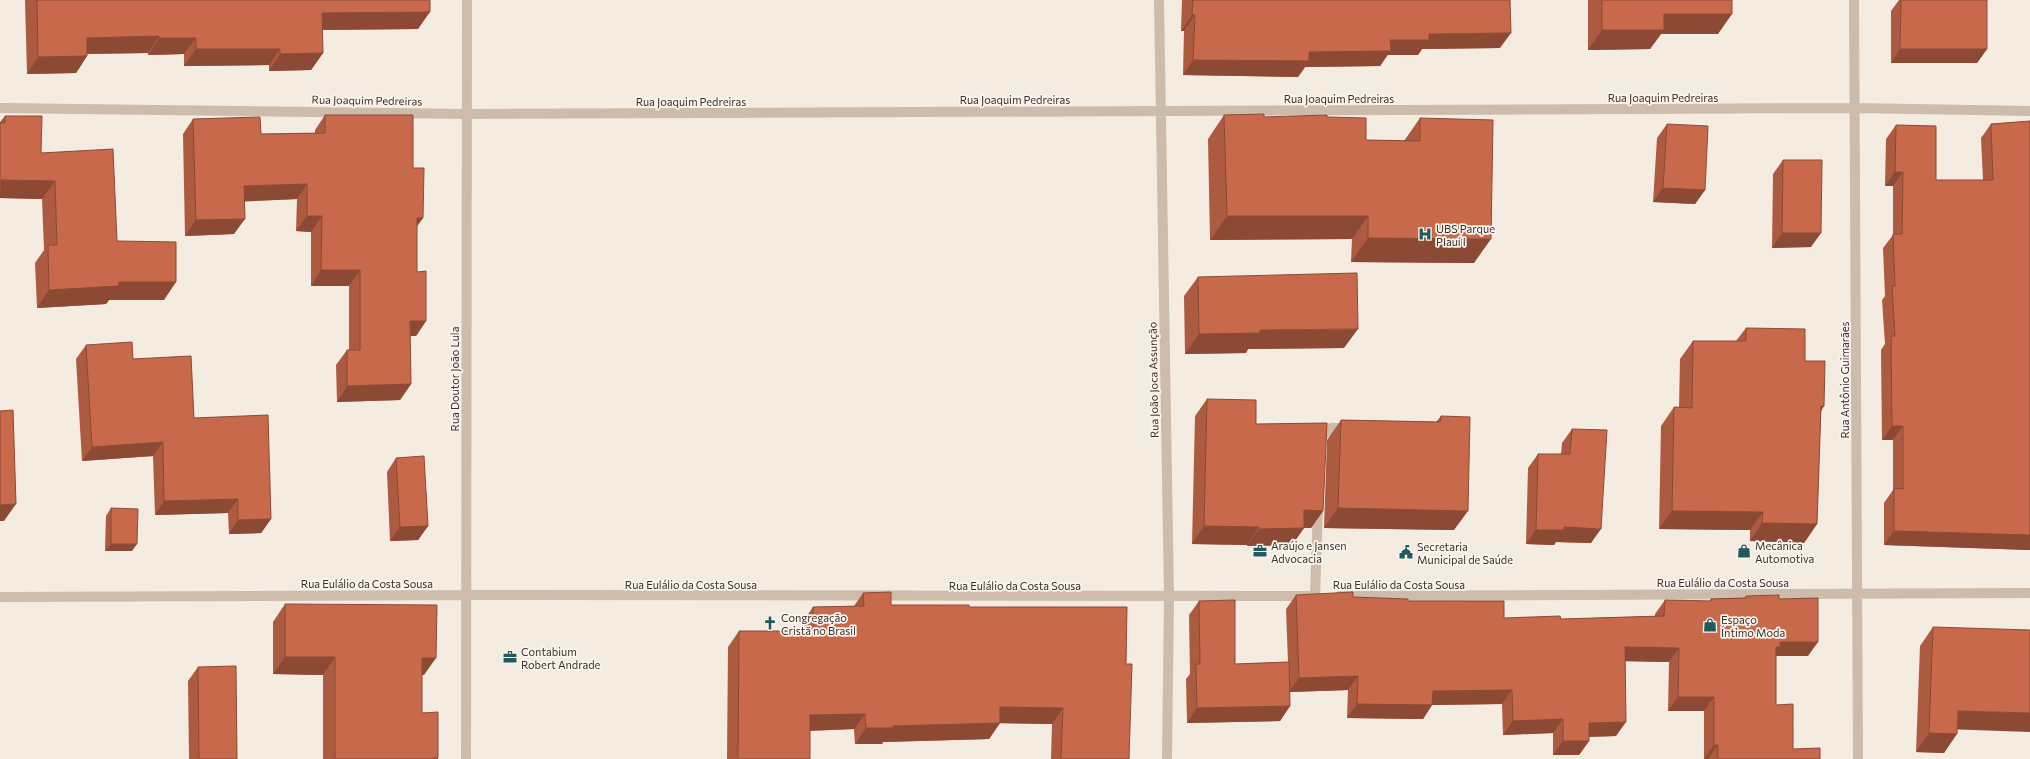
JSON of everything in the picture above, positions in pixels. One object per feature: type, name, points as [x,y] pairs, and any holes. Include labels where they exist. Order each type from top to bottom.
[{"type":"street","name":"Rua Doutor João Lula","points":[[466,759],[467,0]]},
{"type":"street","name":"Rua João Joca Assunção","points":[[1159,0],[1169,597],[1167,759]]},
{"type":"street","name":"Rua Antônio Guimarães","points":[[1854,0],[1858,759]]},
{"type":"street","name":"Rua Joaquim Pedreiras","points":[[0,108],[467,114],[1855,108],[2030,111]]},
{"type":"street","points":[[1321,452],[1321,437],[1331,428],[1363,428]]},
{"type":"street","points":[[1318,496],[1323,596]]},
{"type":"street","name":"Rua Eulálio da Costa Sousa","points":[[0,597],[466,595],[1169,597],[2030,593]]},
{"type":"building","points":[[37,0],[430,0],[430,12],[322,13],[323,53],[280,54],[280,49],[196,49],[196,38],[159,38],[159,36],[87,38],[87,56],[38,57]]},
{"type":"building","points":[[1193,0],[1510,0],[1511,33],[1429,34],[1429,40],[1390,40],[1391,51],[1309,52],[1309,61],[1193,60],[1195,15],[1192,15]]},
{"type":"building","points":[[1602,0],[1732,0],[1732,14],[1664,14],[1664,30],[1602,30]]},
{"type":"building","points":[[1901,0],[1987,0],[1987,49],[1900,49]]},
{"type":"building","points":[[1264,114],[1264,117],[1327,115],[1327,117],[1366,118],[1366,140],[1420,141],[1420,118],[1493,120],[1491,239],[1368,238],[1368,216],[1227,216],[1224,115]]},
{"type":"building","points":[[325,115],[413,115],[413,168],[424,168],[423,218],[417,218],[417,272],[426,271],[426,321],[410,321],[411,384],[347,386],[347,350],[360,350],[360,270],[321,270],[322,216],[307,216],[307,184],[244,186],[245,219],[196,220],[193,119],[260,117],[261,134],[325,133]]},
{"type":"building","points":[[5,116],[42,116],[41,153],[113,149],[117,241],[176,242],[176,282],[119,282],[119,286],[49,290],[48,245],[57,245],[55,181],[1,180],[0,194],[0,123],[5,123]]},
{"type":"building","points":[[2030,121],[2030,535],[1894,531],[1894,488],[1903,489],[1903,426],[1892,426],[1891,336],[1895,336],[1892,286],[1895,286],[1893,234],[1902,234],[1903,172],[1895,172],[1896,125],[1936,126],[1936,180],[1993,180],[1991,124]]},
{"type":"building","points":[[1667,124],[1708,126],[1705,190],[1663,188]]},
{"type":"building","points":[[1783,160],[1822,160],[1821,233],[1782,233]]},
{"type":"building","points":[[1357,273],[1358,329],[1260,330],[1260,333],[1199,334],[1198,277]]},
{"type":"building","points":[[1746,328],[1805,329],[1805,361],[1825,361],[1824,406],[1821,406],[1817,524],[1762,523],[1763,512],[1672,511],[1674,407],[1692,408],[1693,341],[1746,341]]},
{"type":"building","points":[[132,342],[133,359],[191,356],[194,418],[268,415],[271,519],[238,520],[238,499],[164,501],[163,442],[92,447],[86,345]]},
{"type":"building","points":[[1207,399],[1256,400],[1256,424],[1327,423],[1323,511],[1304,510],[1304,528],[1259,529],[1259,527],[1204,526]]},
{"type":"building","points":[[13,410],[16,504],[0,505],[0,411]]},
{"type":"building","points":[[1441,416],[1470,417],[1468,511],[1338,508],[1341,420],[1440,422]]},
{"type":"building","points":[[1572,429],[1607,430],[1601,529],[1564,527],[1564,530],[1536,530],[1538,454],[1570,454]]},
{"type":"building","points":[[424,456],[428,526],[400,527],[396,458]]},
{"type":"building","points":[[111,508],[138,509],[137,544],[111,544]]},
{"type":"building","points":[[891,592],[891,605],[969,605],[969,607],[1127,607],[1126,664],[1132,664],[1129,759],[1061,759],[1063,708],[1000,707],[1000,723],[893,726],[893,728],[866,728],[865,714],[810,715],[810,759],[738,759],[739,631],[814,631],[813,607],[864,606],[863,593]]},
{"type":"building","points":[[1353,592],[1353,597],[1408,599],[1408,601],[1504,601],[1504,618],[1560,616],[1561,619],[1664,616],[1665,600],[1711,601],[1711,599],[1779,595],[1779,599],[1818,598],[1818,642],[1780,642],[1780,647],[1776,647],[1776,705],[1793,704],[1793,749],[1820,748],[1820,759],[1718,759],[1718,745],[1714,745],[1714,697],[1678,697],[1679,648],[1625,647],[1626,722],[1589,723],[1589,741],[1563,741],[1563,719],[1513,721],[1512,690],[1433,691],[1432,705],[1357,704],[1358,676],[1299,678],[1296,595]]},
{"type":"building","points":[[1235,600],[1235,664],[1289,662],[1290,706],[1197,708],[1196,664],[1200,664],[1199,601]]},
{"type":"building","points":[[285,604],[437,605],[436,658],[422,658],[422,713],[438,712],[438,758],[335,759],[335,657],[285,657]]},
{"type":"building","points":[[1933,627],[2030,630],[2030,713],[1958,711],[1957,734],[1929,733]]},
{"type":"building","points":[[236,666],[237,759],[199,759],[198,667]]},
{"type":"place","name":"UBS Parque PIauí I","points":[[1425,234]]},
{"type":"place","name":"Araújo e Jansen Advocacia","points":[[1260,551]]},
{"type":"place","name":"Mecânica Automotiva","points":[[1744,551]]},
{"type":"place","name":"Secretaria Municipal de Saúde","points":[[1406,552]]},
{"type":"place","name":"Congregação Cristã no Brasil","points":[[770,623]]},
{"type":"place","name":"Espaço Íntimo Moda","points":[[1710,625]]},
{"type":"place","name":"Contabium Robert Andrade","points":[[510,657]]}]
